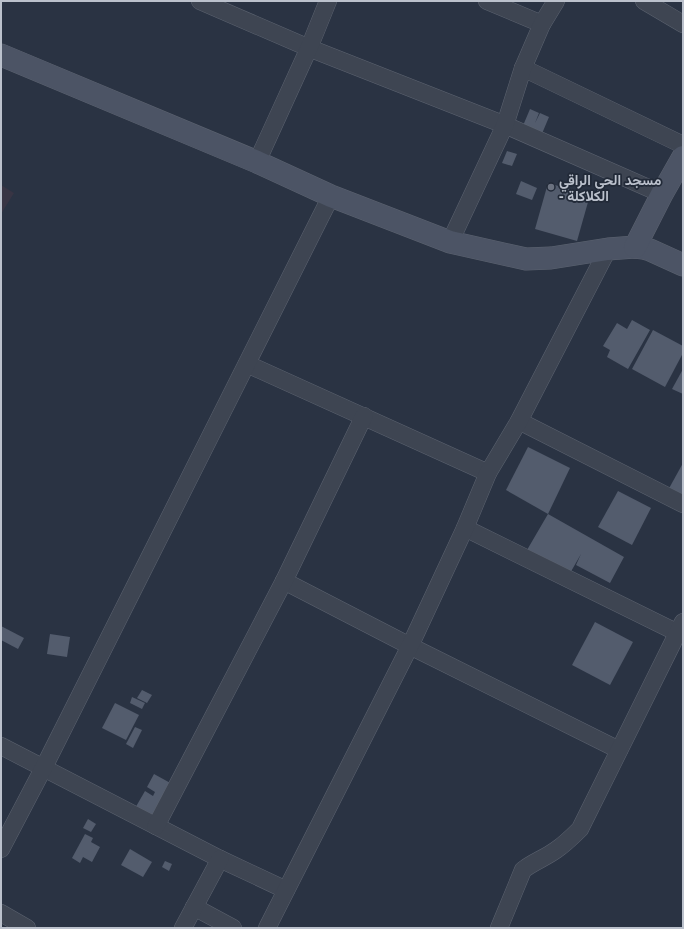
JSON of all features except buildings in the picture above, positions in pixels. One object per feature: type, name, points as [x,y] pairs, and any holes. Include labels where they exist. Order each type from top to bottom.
[{"type":"street","points":[[200,1],[309,48],[505,125],[662,194]]},
{"type":"street","points":[[257,162],[309,48],[328,1]]},
{"type":"street","points":[[487,1],[542,24]]},
{"type":"street","points":[[450,242],[505,125],[523,68],[542,24],[556,1]]},
{"type":"street","points":[[644,1],[683,24]]},
{"type":"street","points":[[1,55],[257,162],[331,196],[450,242],[526,260],[551,258],[608,249],[635,247],[650,250],[683,265]]},
{"type":"street","points":[[523,68],[683,145]]},
{"type":"street","points":[[635,247],[683,157]]},
{"type":"street","points":[[1,849],[44,767],[331,196]]},
{"type":"street","points":[[267,928],[410,646],[465,528],[488,473],[519,422],[608,249]]},
{"type":"street","points":[[247,364],[488,473]]},
{"type":"street","points":[[156,826],[284,581],[364,416]]},
{"type":"street","points":[[519,422],[683,504]]},
{"type":"street","points":[[465,528],[681,628],[580,829],[570,840],[556,851],[529,865],[523,870],[499,928]]},
{"type":"street","points":[[284,581],[410,646],[619,750]]},
{"type":"street","points":[[1,746],[220,859],[286,890]]},
{"type":"street","points":[[183,928],[220,859]]},
{"type":"street","points":[[194,907],[233,928]]},
{"type":"street","points":[[1,913],[27,928]]},
{"type":"shaded area","points":[[1,185],[14,193],[1,214]]},
{"type":"place","name":"مسجد الحي الراقي - الكلاكلة","points":[[551,187]]}]
